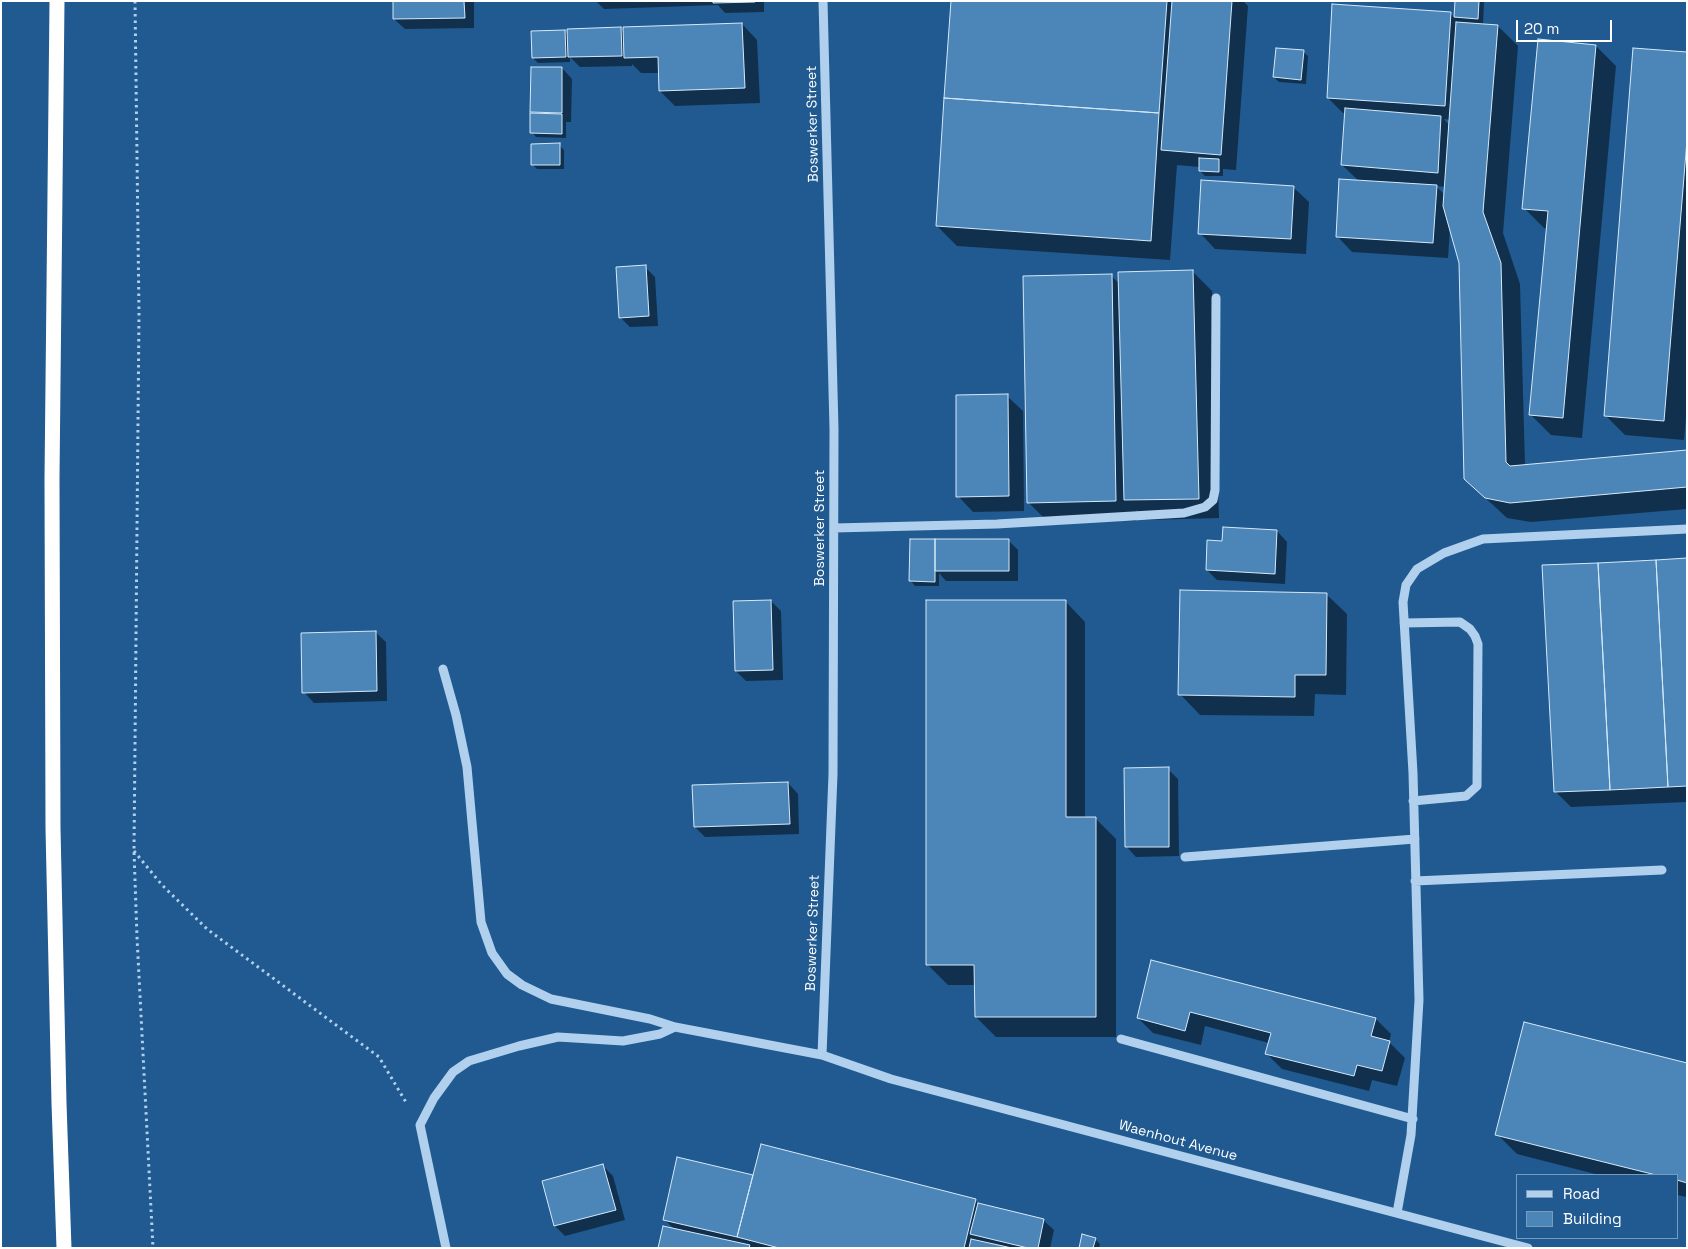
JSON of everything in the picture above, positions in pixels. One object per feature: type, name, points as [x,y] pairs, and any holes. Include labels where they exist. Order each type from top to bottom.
[{"type":"highway","points":[[57,1],[52,478],[53,808],[58,1094],[64,1248]]},
{"type":"street","name":"Boswerker Street","points":[[822,1056],[833,774],[834,528],[834,429],[823,1]]},
{"type":"street","points":[[834,528],[997,524],[1184,513],[1205,507],[1213,500],[1215,490],[1216,298]]},
{"type":"street","points":[[1397,1213],[1412,1135],[1419,1000],[1413,801],[1402,602],[1406,585],[1417,569],[1444,553],[1483,540],[1687,530]]},
{"type":"street","points":[[1404,623],[1460,622],[1470,629],[1478,644],[1476,786],[1466,796],[1413,801]]},
{"type":"street","name":"Waenhout Avenue","points":[[443,669],[456,715],[467,767],[481,922],[492,953],[507,974],[522,985],[551,999],[650,1019],[675,1028],[822,1056],[891,1079],[1528,1248]]},
{"type":"street","points":[[1185,857],[1414,839]]},
{"type":"street","points":[[1416,881],[1662,870]]},
{"type":"street","points":[[446,1248],[420,1126],[434,1098],[454,1072],[469,1061],[558,1037],[623,1041],[660,1034],[675,1028]]},
{"type":"street","points":[[1121,1038],[1413,1119]]},
{"type":"path","points":[[135,1],[139,314],[134,851],[136,937],[153,1248]]},
{"type":"path","points":[[134,851],[162,885],[208,929],[379,1057],[420,1126]]},
{"type":"building","points":[[393,1],[464,1],[465,18],[393,19]]},
{"type":"building","points":[[713,1],[755,1],[755,2],[713,3]]},
{"type":"building","points":[[951,1],[1167,1],[1159,113],[944,98]]},
{"type":"building","points":[[1172,1],[1232,1],[1221,155],[1161,150]]},
{"type":"building","points":[[1455,1],[1479,1],[1478,19],[1454,17]]},
{"type":"building","points":[[1332,4],[1451,12],[1445,106],[1327,98]]},
{"type":"building","points":[[1456,22],[1498,25],[1483,212],[1501,263],[1506,462],[1510,466],[1687,450],[1687,487],[1510,503],[1485,498],[1464,479],[1459,263],[1443,206]]},
{"type":"building","points":[[742,23],[745,88],[659,91],[658,57],[624,58],[623,27]]},
{"type":"building","points":[[621,27],[622,56],[568,57],[567,29]]},
{"type":"building","points":[[565,30],[566,57],[532,58],[531,31]]},
{"type":"building","points":[[1538,39],[1596,45],[1563,418],[1529,415],[1548,211],[1522,209]]},
{"type":"building","points":[[1276,48],[1304,50],[1301,80],[1273,77]]},
{"type":"building","points":[[1633,48],[1687,52],[1687,140],[1664,421],[1604,416]]},
{"type":"building","points":[[531,67],[562,67],[562,113],[530,112]]},
{"type":"building","points":[[944,98],[1159,113],[1151,241],[936,226]]},
{"type":"building","points":[[1345,108],[1441,116],[1438,173],[1341,165]]},
{"type":"building","points":[[530,113],[562,114],[562,134],[530,133]]},
{"type":"building","points":[[560,143],[560,165],[531,165],[531,144]]},
{"type":"building","points":[[1199,158],[1219,159],[1219,172],[1199,171]]},
{"type":"building","points":[[1339,179],[1437,185],[1433,243],[1336,237]]},
{"type":"building","points":[[1201,180],[1294,186],[1291,239],[1198,234]]},
{"type":"building","points":[[646,265],[649,316],[619,318],[616,267]]},
{"type":"building","points":[[1193,270],[1199,499],[1124,500],[1118,272]]},
{"type":"building","points":[[1112,274],[1116,501],[1027,503],[1023,276]]},
{"type":"building","points":[[1008,394],[1009,496],[956,497],[956,395]]},
{"type":"building","points":[[1223,527],[1277,530],[1275,574],[1206,570],[1207,540],[1222,541]]},
{"type":"building","points":[[910,539],[935,539],[935,582],[909,581]]},
{"type":"building","points":[[935,539],[1009,539],[1009,571],[935,571]]},
{"type":"building","points":[[1687,558],[1687,786],[1668,787],[1656,560]]},
{"type":"building","points":[[1656,560],[1668,787],[1610,790],[1598,563]]},
{"type":"building","points":[[1598,563],[1610,790],[1554,792],[1542,565]]},
{"type":"building","points":[[1180,590],[1327,593],[1326,675],[1295,675],[1295,697],[1178,695]]},
{"type":"building","points":[[771,600],[773,670],[735,671],[733,601]]},
{"type":"building","points":[[926,600],[1066,600],[1066,817],[1096,817],[1096,1017],[975,1017],[974,965],[926,965]]},
{"type":"building","points":[[376,631],[377,691],[302,693],[301,633]]},
{"type":"building","points":[[1169,767],[1169,847],[1125,847],[1124,768]]},
{"type":"building","points":[[788,782],[790,824],[694,827],[692,785]]},
{"type":"building","points":[[1151,960],[1376,1018],[1371,1036],[1390,1041],[1382,1071],[1357,1065],[1354,1076],[1265,1054],[1271,1033],[1190,1012],[1185,1031],[1137,1018]]},
{"type":"building","points":[[1524,1022],[1687,1063],[1687,1183],[1678,1180],[1678,1174],[1652,1174],[1495,1135]]},
{"type":"building","points":[[761,1144],[976,1199],[964,1248],[779,1248],[737,1237]]},
{"type":"building","points":[[677,1157],[753,1175],[737,1237],[663,1220]]},
{"type":"building","points":[[603,1164],[616,1210],[554,1226],[542,1181]]},
{"type":"building","points":[[978,1203],[1044,1219],[1038,1248],[1028,1248],[970,1234]]},
{"type":"building","points":[[663,1226],[750,1245],[749,1248],[658,1248]]},
{"type":"building","points":[[1082,1234],[1096,1238],[1093,1248],[1079,1248]]},
{"type":"building","points":[[971,1239],[1012,1248],[969,1248]]}]
